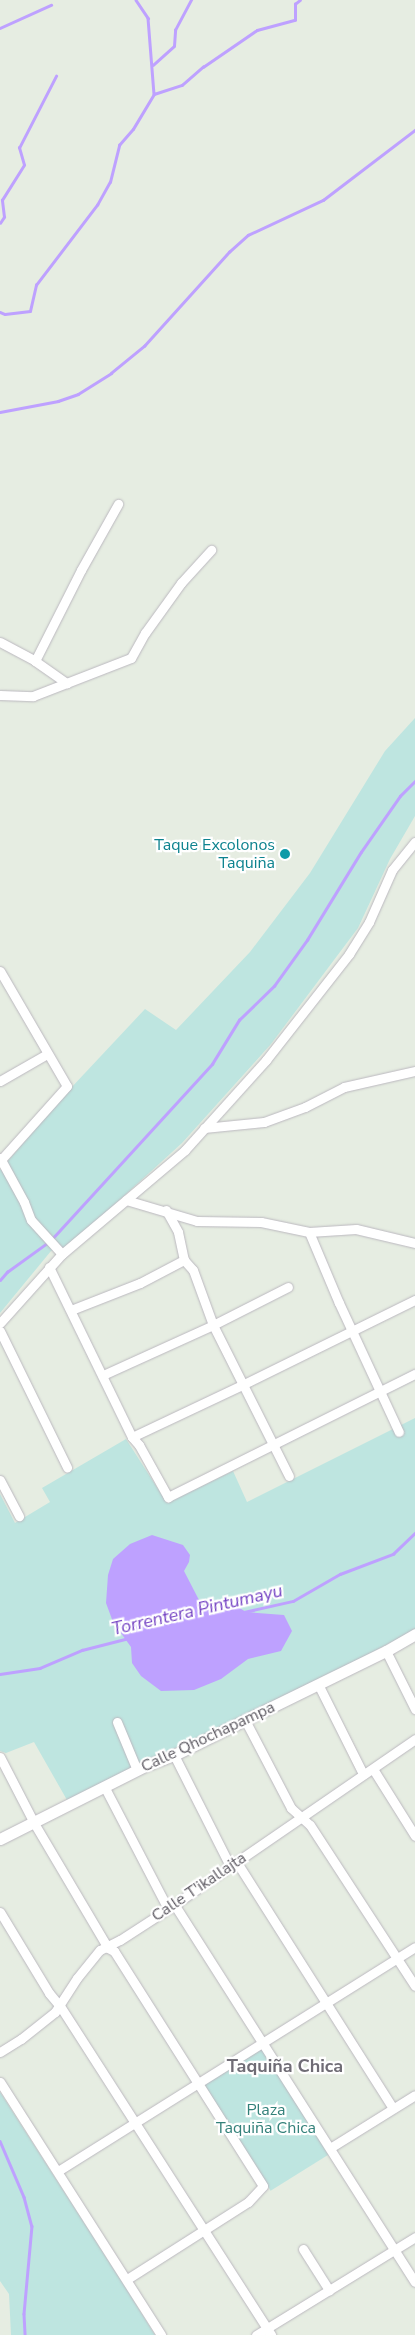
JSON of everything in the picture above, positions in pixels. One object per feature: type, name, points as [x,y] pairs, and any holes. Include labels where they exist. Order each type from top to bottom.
[{"type":"street","points":[[35,661],[118,504]]},
{"type":"street","points":[[0,695],[33,696],[130,658],[145,633],[181,584],[211,550]]},
{"type":"street","points":[[0,642],[35,661],[67,683]]},
{"type":"street","points":[[0,1323],[62,1254],[184,1150],[266,1060],[340,966],[369,922],[392,870],[415,842]]},
{"type":"street","points":[[0,971],[67,1086],[0,1159],[24,1202],[31,1220],[62,1254]]},
{"type":"street","points":[[0,1081],[47,1054]]},
{"type":"street","points":[[204,1128],[264,1122],[305,1107],[344,1087],[415,1071]]},
{"type":"street","points":[[126,1200],[166,1210],[197,1221],[261,1222],[309,1232],[356,1229],[415,1243]]},
{"type":"street","points":[[166,1210],[178,1232],[184,1260],[193,1270],[213,1325],[242,1386],[274,1444],[289,1476]]},
{"type":"street","points":[[309,1232],[399,1432]]},
{"type":"street","points":[[71,1310],[140,1283],[184,1260]]},
{"type":"street","points":[[49,1267],[132,1436],[140,1446],[168,1497],[415,1374]]},
{"type":"street","points":[[103,1375],[213,1325],[288,1287]]},
{"type":"street","points":[[132,1436],[242,1386],[415,1300]]},
{"type":"street","points":[[0,1331],[66,1467]]},
{"type":"street","points":[[0,1480],[19,1516]]},
{"type":"street","name":"Calle Qhochapampa","points":[[0,1839],[104,1786],[174,1755],[386,1651],[415,1634]]},
{"type":"street","points":[[386,1651],[415,1709]]},
{"type":"street","points":[[318,1684],[363,1774]]},
{"type":"street","points":[[245,1720],[291,1808],[310,1824],[415,1986]]},
{"type":"street","points":[[117,1722],[137,1770]]},
{"type":"street","name":"Calle T'ikallajta","points":[[0,2052],[21,2039],[60,2006],[77,1978],[100,1950],[108,1948],[171,1906],[415,1739]]},
{"type":"street","points":[[174,1755],[233,1864],[326,2002],[392,2108]]},
{"type":"street","points":[[0,1757],[34,1822],[108,1948],[114,1951],[263,2186],[248,2202],[126,2279]]},
{"type":"street","points":[[373,1769],[415,1836]]},
{"type":"street","points":[[104,1786],[171,1906],[330,2148],[415,2282]]},
{"type":"street","points":[[0,1912],[49,1993],[60,2006],[269,2332]]},
{"type":"street","points":[[58,2171],[196,2082],[415,1947]]},
{"type":"street","points":[[0,2082],[161,2335]]},
{"type":"street","points":[[330,2148],[415,2095]]},
{"type":"street","points":[[256,2335],[269,2332],[329,2290],[415,2237]]},
{"type":"street","points":[[302,2249],[329,2290]]},
{"type":"green space","points":[[415,718],[415,816],[390,859],[358,928],[271,1044],[182,1143],[69,1246],[51,1251],[0,1313],[0,1170],[70,1089],[145,1009],[176,1030],[250,952],[310,873],[385,751]]},
{"type":"green space","points":[[415,1418],[415,1630],[346,1666],[67,1800],[34,1742],[6,1753],[0,1751],[0,1494],[15,1523],[50,1502],[42,1488],[126,1439],[167,1503],[233,1471],[247,1502]]},
{"type":"green space","name":"Plaza Taquiña Chica","points":[[261,2047],[328,2155],[271,2191],[203,2083]]},
{"type":"green space","points":[[0,2092],[155,2335],[11,2335],[9,2294],[0,2281]]},
{"type":"water","points":[[152,1535],[183,1545],[190,1555],[189,1562],[184,1571],[199,1600],[218,1601],[238,1607],[246,1612],[284,1615],[292,1631],[281,1651],[248,1659],[221,1679],[194,1690],[161,1691],[141,1676],[132,1663],[131,1647],[113,1622],[106,1603],[108,1575],[113,1559],[130,1544]]},
{"type":"waterway","points":[[136,0],[148,18],[154,94]]},
{"type":"waterway","points":[[153,65],[174,46],[175,30],[191,0]]},
{"type":"waterway","points":[[0,312],[5,314],[30,311],[36,285],[97,205],[110,182],[119,145],[133,129],[154,94],[182,85],[203,67],[257,30],[295,20],[295,4],[300,0]]},
{"type":"waterway","points":[[0,28],[51,5]]},
{"type":"waterway","points":[[0,223],[4,217],[2,200],[24,165],[19,148],[56,76]]},
{"type":"waterway","points":[[0,412],[58,401],[78,394],[111,373],[144,346],[229,252],[248,235],[323,200],[415,130]]},
{"type":"waterway","points":[[0,1280],[7,1272],[50,1241],[212,1064],[239,1020],[274,986],[307,940],[361,852],[400,796],[415,781]]},
{"type":"waterway","name":"Torrentera Pintumayu","points":[[244,1612],[293,1601],[340,1574],[393,1554],[415,1533]]},
{"type":"waterway","name":"Torrentera Pintumayu","points":[[0,1674],[40,1668],[82,1650],[129,1638]]},
{"type":"waterway","points":[[0,2141],[24,2197],[32,2226],[24,2314],[25,2335]]},
{"type":"place","name":"Taque Excolonos Taquiña","points":[[285,854]]},
{"type":"district","name":"Taquiña Chica","points":[[285,2066]]}]
